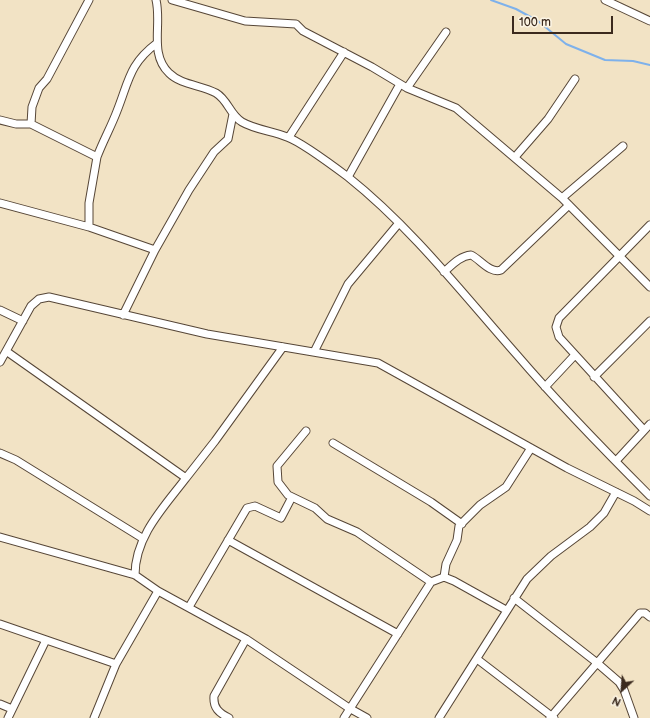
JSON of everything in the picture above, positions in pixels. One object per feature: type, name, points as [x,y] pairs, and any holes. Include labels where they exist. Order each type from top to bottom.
[{"type":"street","points":[[31,124],[32,107],[39,88],[47,79],[89,0]]},
{"type":"street","points":[[156,0],[159,22],[157,43],[159,58],[170,75],[218,94],[228,104],[233,114],[243,122],[264,131],[289,137],[348,177],[400,223],[545,387],[650,496]]},
{"type":"street","points":[[172,0],[245,21],[296,24],[303,31],[344,52],[407,88],[456,108],[562,198],[650,287]]},
{"type":"street","points":[[605,0],[650,21]]},
{"type":"street","points":[[407,88],[446,32]]},
{"type":"street","points":[[89,227],[90,203],[97,157],[117,112],[132,70],[138,59],[157,43]]},
{"type":"street","points":[[289,137],[344,52]]},
{"type":"street","points":[[515,157],[548,119],[575,79]]},
{"type":"street","points":[[348,177],[400,84]]},
{"type":"street","points":[[228,139],[233,114]]},
{"type":"street","points":[[0,120],[16,124],[31,124],[97,157]]},
{"type":"street","points":[[123,315],[155,250],[201,170],[214,152],[228,139],[233,128],[243,122]]},
{"type":"street","points":[[562,198],[623,146]]},
{"type":"street","points":[[0,203],[89,227],[155,250]]},
{"type":"street","points":[[444,272],[466,255],[471,255],[492,270],[497,272],[501,270],[569,205]]},
{"type":"street","points":[[314,352],[348,284],[400,223]]},
{"type":"street","points":[[644,430],[574,356],[559,337],[556,327],[559,318],[650,225]]},
{"type":"street","points":[[0,362],[31,306],[39,299],[49,297],[207,334],[378,363],[531,448],[650,511]]},
{"type":"street","points":[[0,310],[24,321]]},
{"type":"street","points":[[594,377],[650,321]]},
{"type":"street","points":[[135,575],[135,561],[142,538],[283,347]]},
{"type":"street","points":[[6,351],[186,478]]},
{"type":"street","points":[[545,387],[574,356]]},
{"type":"street","points":[[616,461],[650,424]]},
{"type":"street","points":[[306,431],[280,460],[276,469],[278,482],[292,497],[315,508],[327,519],[357,532],[431,582]]},
{"type":"street","points":[[333,443],[425,498],[462,524]]},
{"type":"street","points":[[444,577],[446,564],[457,540],[459,526],[480,505],[506,487],[531,448]]},
{"type":"street","points":[[0,453],[16,460],[142,538]]},
{"type":"street","points":[[439,718],[527,579],[551,556],[590,527],[604,513],[616,492]]},
{"type":"street","points":[[189,607],[247,508],[255,506],[281,518],[292,497]]},
{"type":"street","points":[[0,537],[135,575],[158,591],[246,639],[349,708],[367,718]]},
{"type":"street","points":[[228,540],[398,634]]},
{"type":"street","points":[[344,718],[431,582],[444,577],[506,610]]},
{"type":"street","points":[[94,718],[116,664],[158,591]]},
{"type":"street","points":[[514,598],[596,662],[619,682],[624,690],[632,717]]},
{"type":"street","points":[[476,659],[552,717],[596,662],[640,613],[645,613],[650,617]]},
{"type":"street","points":[[0,624],[116,664]]},
{"type":"street","points":[[229,718],[216,709],[214,704],[214,696],[246,639]]},
{"type":"street","points":[[8,718],[46,640]]},
{"type":"street","points":[[0,704],[12,709]]},
{"type":"waterway","points":[[491,0],[516,9],[538,21],[566,44],[605,60],[633,61],[650,65]]}]
